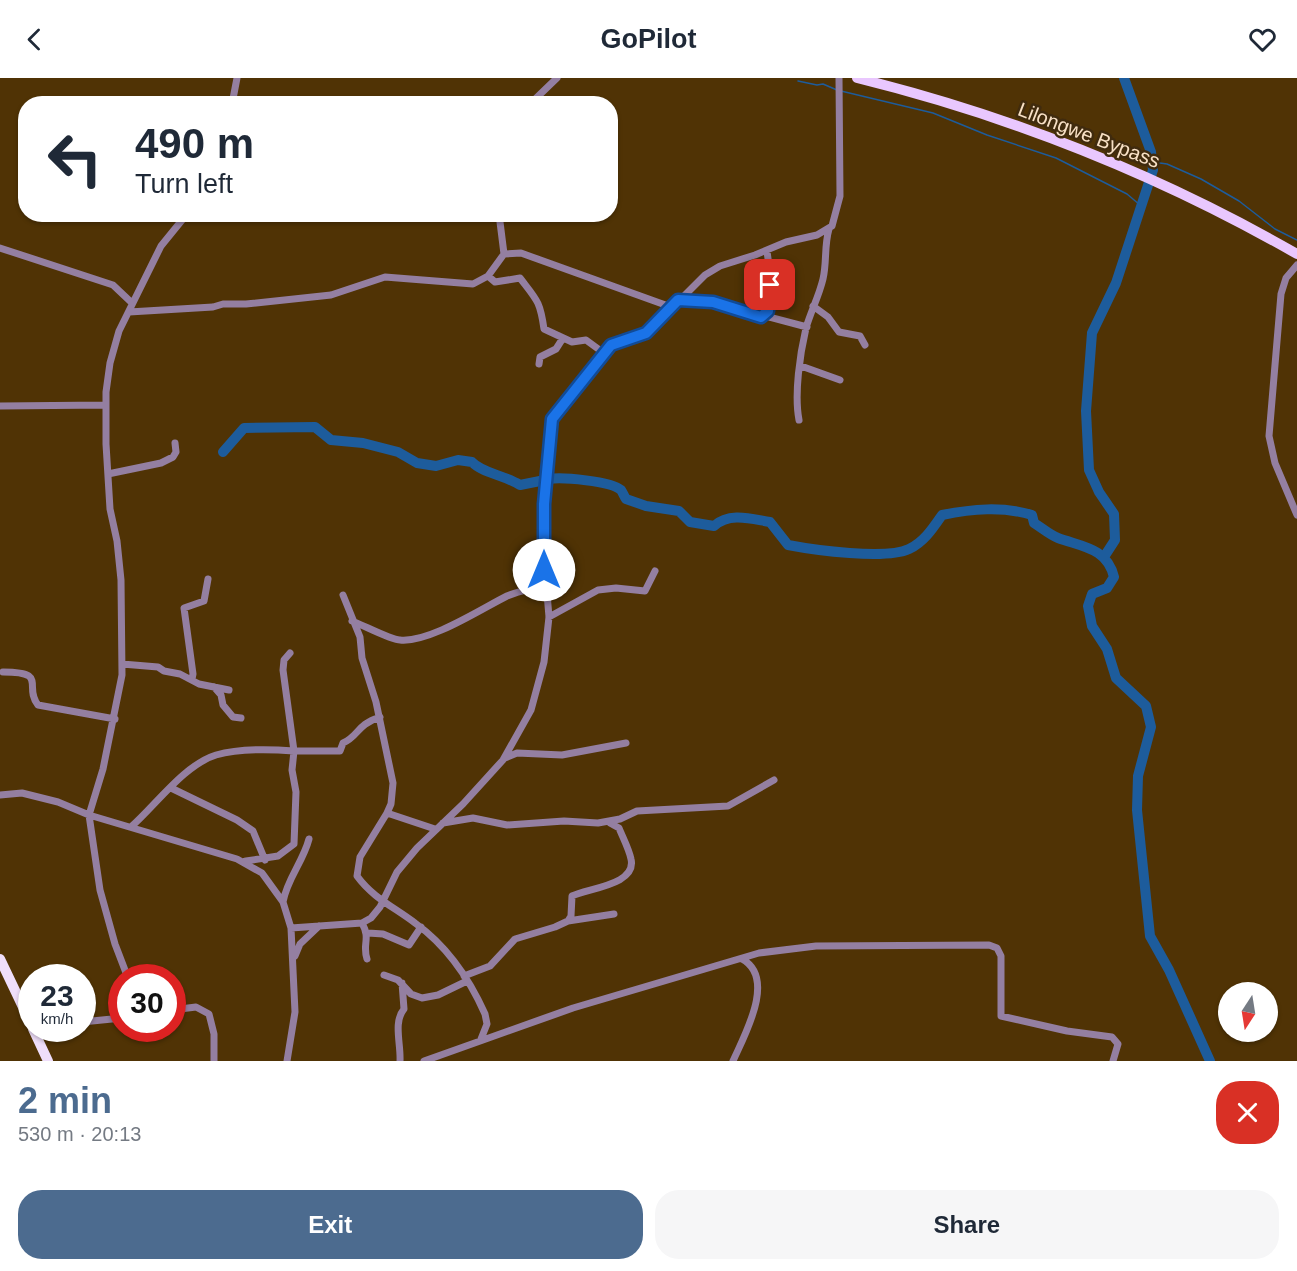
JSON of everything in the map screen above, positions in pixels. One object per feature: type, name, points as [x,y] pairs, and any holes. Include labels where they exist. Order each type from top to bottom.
[{"type":"highway","points":[[0,959],[18,998]]},
{"type":"highway","points":[[38,1042],[46,1060]]},
{"type":"main road","name":"Lilongwe Bypass","points":[[857,78],[986,115],[1083,149],[1160,182],[1233,218],[1297,254]]},
{"type":"street","points":[[234,96],[237,78]]},
{"type":"street","points":[[538,96],[557,78]]},
{"type":"street","points":[[799,420],[795,401],[807,327],[825,270],[824,246],[829,229],[836,217],[840,196],[839,78]]},
{"type":"street","points":[[123,964],[100,890],[89,815],[115,719],[122,664],[121,580],[117,541],[110,509],[106,405],[114,344],[161,246],[180,222]]},
{"type":"street","points":[[129,312],[213,307],[223,304],[246,304],[331,295],[385,277],[460,285],[473,284],[488,276],[504,254],[501,222]]},
{"type":"street","points":[[291,928],[362,923],[371,918],[398,872],[435,829],[503,760],[524,726],[544,663],[549,617],[544,504],[552,419],[608,349],[621,340],[646,333],[705,275],[720,266],[767,251],[786,242],[818,235],[829,229]]},
{"type":"street","points":[[0,248],[113,285],[132,303]]},
{"type":"street","points":[[761,317],[768,311],[773,274],[767,251]]},
{"type":"street","points":[[504,254],[521,253],[671,307]]},
{"type":"street","points":[[1297,265],[1286,278],[1282,288],[1269,436],[1275,463],[1297,514]]},
{"type":"street","points":[[488,276],[495,282],[520,278],[539,304],[544,316],[543,329],[572,342],[585,340],[601,351],[608,349]]},
{"type":"street","points":[[678,300],[713,302],[761,317],[807,327]]},
{"type":"street","points":[[813,306],[828,317],[839,332],[860,336],[865,345]]},
{"type":"street","points":[[540,363],[540,357],[556,349],[562,338]]},
{"type":"street","points":[[801,366],[824,372],[840,380]]},
{"type":"street","points":[[0,406],[106,405]]},
{"type":"street","points":[[108,474],[167,460],[176,452],[175,443]]},
{"type":"street","points":[[549,617],[598,590],[616,588],[645,591],[655,571]]},
{"type":"street","points":[[192,679],[184,608],[204,601],[208,579]]},
{"type":"street","points":[[352,621],[399,641],[415,638],[477,614],[507,597],[546,582]]},
{"type":"street","points":[[343,595],[360,637],[362,658],[380,717],[393,783],[391,804],[360,857],[356,869],[364,885],[382,902],[421,927],[449,953],[487,1019],[481,1039]]},
{"type":"street","points":[[243,861],[265,860],[288,851],[294,844],[296,792],[292,770],[294,751],[283,670],[284,660],[290,654]]},
{"type":"street","points":[[122,664],[158,667],[192,679],[199,684],[230,690]]},
{"type":"street","points":[[3,672],[22,672],[28,675],[33,682],[35,700],[38,705],[115,719]]},
{"type":"street","points":[[214,687],[221,695],[223,705],[232,717],[241,718]]},
{"type":"street","points":[[131,827],[171,788],[217,755],[261,749],[340,751],[343,743],[351,739],[356,730],[365,722],[380,717]]},
{"type":"street","points":[[503,760],[517,753],[562,755],[626,743]]},
{"type":"street","points":[[598,823],[620,819],[637,811],[728,806],[774,780]]},
{"type":"street","points":[[171,788],[237,820],[253,831],[265,860]]},
{"type":"street","points":[[0,795],[22,793],[58,802],[89,815],[243,861],[262,873],[283,902],[291,928],[295,1012],[287,1061]]},
{"type":"street","points":[[387,813],[435,829]]},
{"type":"street","points":[[442,823],[473,818],[507,825],[564,821],[614,824],[620,828],[632,860],[630,870],[626,876],[604,887],[586,889],[572,896],[571,916],[568,921]]},
{"type":"street","points":[[283,902],[288,883],[303,861],[309,839]]},
{"type":"street","points":[[384,975],[402,983],[411,994],[422,998],[438,995],[490,966],[515,939],[568,921],[614,914]]},
{"type":"street","points":[[362,923],[368,933],[365,952],[367,959]]},
{"type":"street","points":[[292,964],[300,944],[319,926]]},
{"type":"street","points":[[368,933],[383,934],[409,945],[421,927]]},
{"type":"street","points":[[424,1061],[469,1047],[481,1039],[573,1008],[759,953],[816,946],[994,946],[1001,956],[1001,1016],[1067,1031],[1112,1037],[1118,1044],[1113,1061]]},
{"type":"street","points":[[733,1061],[751,1024],[756,996],[756,975],[752,967],[742,959]]},
{"type":"street","points":[[400,1061],[397,1029],[400,1013],[404,1010],[402,983]]},
{"type":"street","points":[[186,1008],[196,1007],[209,1014],[214,1034],[214,1061]]},
{"type":"waterway","points":[[1104,557],[1115,540],[1114,514],[1099,492],[1089,470],[1086,411],[1092,333],[1116,283],[1153,170],[1151,152],[1124,78]]},
{"type":"waterway","points":[[798,81],[823,84],[837,90]]},
{"type":"waterway","points":[[841,91],[933,113],[987,135],[1056,158],[1127,194],[1140,205]]},
{"type":"waterway","points":[[1153,162],[1167,164],[1201,179],[1239,201],[1275,229],[1297,240]]},
{"type":"waterway","points":[[223,452],[244,428],[315,427],[331,440],[363,443],[398,452],[417,463],[436,466],[458,460],[472,462],[481,469],[520,485],[545,480]]},
{"type":"waterway","points":[[549,479],[575,479],[607,484],[621,490],[626,499],[646,506],[679,511],[690,522],[714,526],[734,518],[770,522],[788,545],[815,549],[867,554],[898,552],[919,543],[942,515],[998,509],[1032,515],[1034,523],[1052,535],[1100,554],[1111,567],[1114,577],[1107,588],[1092,594],[1088,606],[1092,626],[1107,649],[1116,678],[1146,706],[1151,727],[1138,776],[1137,810],[1150,936],[1169,970],[1210,1061]]},
{"type":"route","points":[[544,570],[544,504],[552,419],[556,413],[594,369],[611,345],[646,333],[678,300],[713,302],[761,317],[768,311],[770,285]]}]
